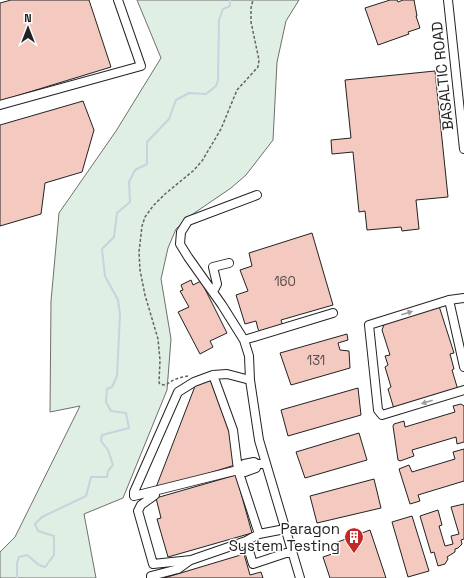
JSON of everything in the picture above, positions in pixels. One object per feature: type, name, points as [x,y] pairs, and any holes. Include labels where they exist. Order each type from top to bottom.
[{"type":"street","points":[[0,105],[141,66],[118,0]]},
{"type":"street","name":"BASALTIC ROAD","points":[[448,0],[464,149]]},
{"type":"street","points":[[257,195],[188,222],[181,232],[180,244],[244,340],[249,356],[250,380],[261,464],[285,529],[300,578]]},
{"type":"street","points":[[213,292],[217,284],[213,267],[229,263]]},
{"type":"street","points":[[464,298],[449,300],[369,325],[378,410],[382,415],[464,390]]},
{"type":"street","points":[[449,300],[464,367]]},
{"type":"street","points":[[244,340],[333,313]]},
{"type":"street","points":[[250,380],[227,374],[213,375],[194,382],[178,392],[134,492],[134,496],[240,470],[244,464],[254,462],[261,464]]},
{"type":"street","points":[[213,375],[232,430],[240,470],[260,534]]},
{"type":"street","points":[[155,491],[154,495],[141,505],[138,510],[153,564],[191,560],[246,541],[260,534],[285,529]]},
{"type":"street","points":[[246,541],[253,564],[292,551]]},
{"type":"street","points":[[151,578],[151,576],[178,569],[191,560]]},
{"type":"path","points":[[241,85],[258,67],[259,60],[251,22],[251,8],[253,0]]},
{"type":"green space","points":[[137,0],[299,0],[286,21],[277,62],[273,140],[246,175],[231,188],[190,216],[176,229],[168,248],[161,279],[171,339],[167,390],[123,498],[84,514],[96,578],[0,578],[0,552],[15,537],[80,406],[50,412],[51,301],[59,213],[116,131],[161,58]]},
{"type":"building","points":[[11,0],[89,0],[111,67],[0,101],[0,3]]},
{"type":"building","points":[[390,0],[397,0],[398,2],[403,0],[414,0],[416,16],[420,28],[408,32],[409,34],[378,45],[365,8]]},
{"type":"building","points":[[435,71],[448,197],[416,200],[419,229],[402,231],[401,227],[367,230],[365,211],[359,212],[353,152],[332,154],[331,140],[351,138],[345,80]]},
{"type":"building","points":[[83,101],[94,130],[82,172],[45,183],[41,214],[0,226],[0,125]]},
{"type":"building","points":[[312,233],[333,305],[281,320],[283,327],[261,333],[258,329],[256,321],[245,324],[236,295],[248,291],[240,270],[252,266],[249,253]]},
{"type":"building","points":[[191,280],[193,285],[201,281],[227,333],[210,341],[213,347],[200,354],[178,312],[189,307],[180,291],[183,290],[181,285]]},
{"type":"building","points":[[439,306],[454,353],[450,354],[454,369],[452,370],[458,390],[394,409],[388,389],[391,387],[385,367],[388,365],[385,356],[390,355],[382,330],[385,322]]},
{"type":"building","points":[[347,334],[348,340],[338,343],[340,350],[349,351],[350,368],[291,385],[280,353]]},
{"type":"building","points":[[213,378],[228,423],[235,465],[155,490],[197,381]]},
{"type":"building","points":[[358,388],[361,415],[288,436],[281,410]]},
{"type":"building","points":[[461,404],[464,406],[464,442],[457,444],[456,437],[412,450],[414,456],[400,461],[398,460],[393,426],[394,424],[404,421],[405,427],[455,412],[453,406]]},
{"type":"building","points":[[359,433],[367,460],[305,478],[296,452]]},
{"type":"building","points":[[464,449],[464,481],[418,495],[420,501],[410,504],[399,469],[409,465],[412,472],[455,459],[453,452]]},
{"type":"building","points":[[236,475],[252,533],[168,557],[157,519],[161,518],[156,498]]},
{"type":"building","points":[[374,479],[381,508],[317,523],[310,496]]},
{"type":"building","points":[[464,504],[464,539],[461,540],[462,544],[455,549],[455,552],[447,557],[448,559],[445,564],[438,566],[434,552],[431,553],[420,516],[438,510],[442,525],[439,526],[445,546],[453,544],[451,536],[459,534],[451,507]]},
{"type":"building","points":[[412,516],[429,571],[408,577],[392,522]]},
{"type":"building","name":"Paragon System Testing","points":[[370,530],[386,578],[330,578],[323,557],[338,552],[335,543]]},
{"type":"building","points":[[244,554],[250,575],[261,572],[263,578],[164,578]]},
{"type":"waterway","points":[[17,578],[17,563],[19,557],[27,555],[39,565],[45,567],[54,555],[54,536],[38,531],[35,524],[42,517],[86,496],[91,477],[107,477],[108,471],[113,465],[108,450],[101,441],[102,435],[129,428],[126,413],[111,411],[106,402],[107,389],[112,387],[117,376],[120,315],[118,300],[105,276],[102,249],[114,237],[117,213],[130,202],[129,182],[135,170],[147,164],[147,142],[169,119],[176,100],[189,93],[206,94],[216,86],[218,80],[219,20],[223,9],[230,6],[230,0]]},
{"type":"place","name":"Paragon System Testing","points":[[354,554]]}]
